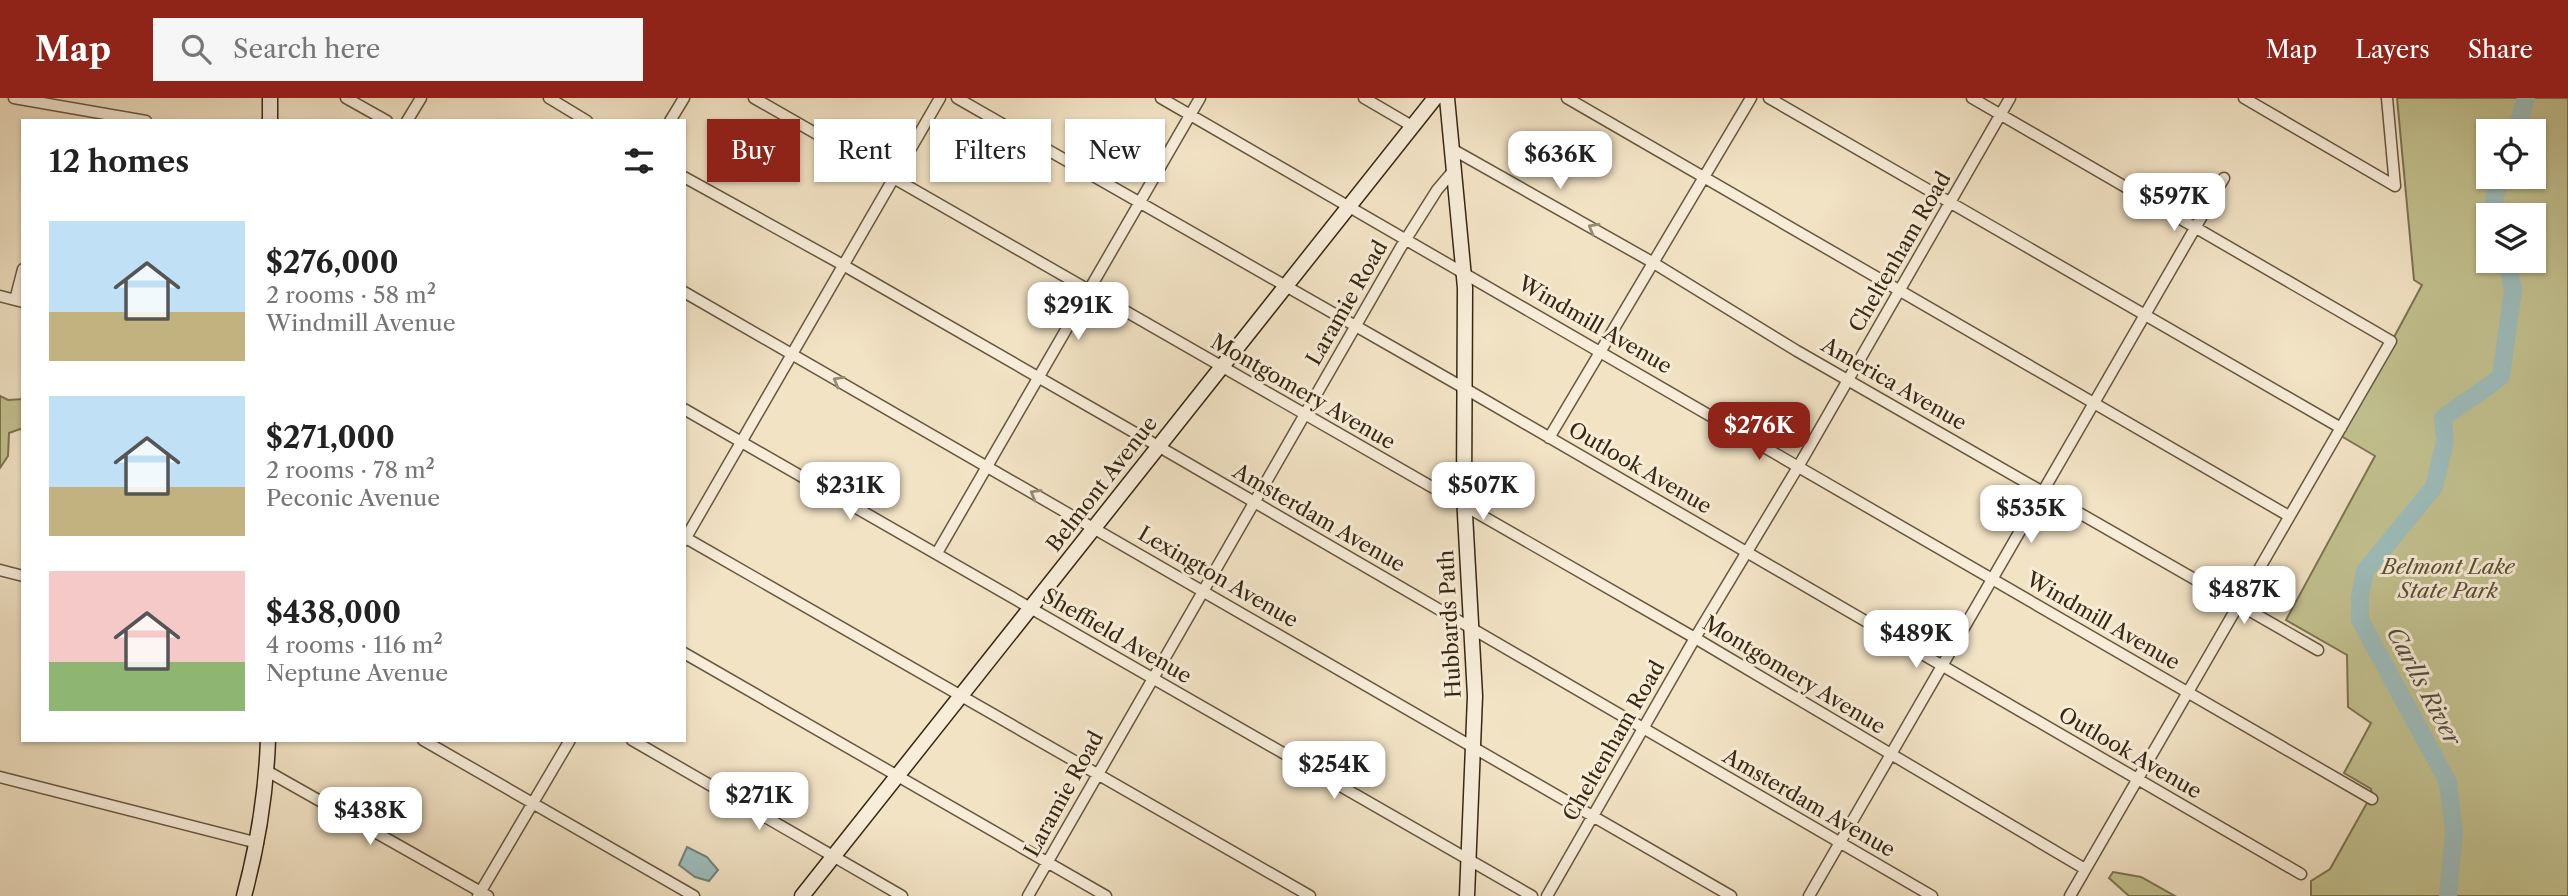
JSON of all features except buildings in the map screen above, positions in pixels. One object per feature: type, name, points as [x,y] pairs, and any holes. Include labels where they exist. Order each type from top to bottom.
[{"type":"main road","points":[[270,98],[270,119]]},
{"type":"main road","name":"Belmont Avenue","points":[[802,896],[1435,98]]},
{"type":"main road","name":"Hubbards Path","points":[[1447,98],[1464,272],[1465,507],[1475,675],[1467,896]]},
{"type":"main road","points":[[247,895],[258,843],[268,742]]},
{"type":"street","points":[[14,98],[135,119]]},
{"type":"street","points":[[346,98],[383,119]]},
{"type":"street","points":[[408,119],[421,98]]},
{"type":"street","points":[[549,98],[584,119]]},
{"type":"street","points":[[671,119],[684,98]]},
{"type":"street","name":"Montgomery Avenue","points":[[754,98],[814,132]]},
{"type":"street","points":[[916,138],[940,98]]},
{"type":"street","name":"Outlook Avenue","points":[[957,98],[2301,874]]},
{"type":"street","name":"Windmill Avenue","points":[[1161,98],[1601,350],[2372,799]]},
{"type":"street","points":[[937,553],[1200,98]]},
{"type":"street","points":[[1364,98],[1412,126]]},
{"type":"street","points":[[1567,98],[2289,516]]},
{"type":"street","points":[[1549,438],[1751,98]]},
{"type":"street","points":[[1769,98],[2341,428]]},
{"type":"street","points":[[1972,98],[2391,341],[2070,896]]},
{"type":"street","name":"Cheltenham Road","points":[[1547,896],[2010,98]]},
{"type":"street","points":[[2244,98],[2395,186],[2388,98]]},
{"type":"street","name":"America Avenue","points":[[1452,149],[1652,262],[1848,379],[2318,650]]},
{"type":"street","name":"Laramie Road","points":[[1028,896],[1406,239],[1437,190],[1454,170]]},
{"type":"street","name":"Amsterdam Avenue","points":[[686,178],[1039,377],[1932,896]]},
{"type":"street","points":[[1809,896],[2224,178]]},
{"type":"street","points":[[686,536],[890,182]]},
{"type":"street","name":"Montgomery Avenue","points":[[902,182],[1695,638],[2085,869]]},
{"type":"street","name":"Lexington Avenue","points":[[686,293],[1731,896]]},
{"type":"street","points":[[0,296],[19,301]]},
{"type":"street","name":"Sheffield Avenue","points":[[686,410],[1532,896]]},
{"type":"street","points":[[686,539],[1097,774],[1291,891],[1310,896]]},
{"type":"street","points":[[0,570],[21,575]]},
{"type":"street","points":[[686,654],[1105,896]]},
{"type":"street","points":[[426,742],[694,896]]},
{"type":"street","points":[[267,771],[482,895],[569,742]]},
{"type":"street","points":[[635,742],[902,896]]},
{"type":"street","points":[[0,776],[258,843]]},
{"type":"green space","name":"Belmont Lake State Park","points":[[2397,98],[2568,98],[2568,896],[2311,896],[2311,881],[2330,869],[2372,794],[2371,789],[2344,773],[2371,723],[2348,707],[2347,655],[2286,620],[2375,456],[2341,436],[2422,285],[2414,280]]},
{"type":"green space","points":[[0,396],[8,400],[21,399],[21,429],[9,433],[8,456],[0,468]]},
{"type":"green space","points":[[2113,872],[2141,877],[2175,896],[2129,896],[2109,878]]},
{"type":"water","points":[[687,847],[707,857],[718,870],[709,881],[695,877],[679,865]]},
{"type":"waterway","name":"Carlls River","points":[[2520,119],[2526,98]]},
{"type":"waterway","name":"Carlls River","points":[[2495,203],[2497,189]]},
{"type":"waterway","name":"Carlls River","points":[[2448,896],[2454,832],[2448,782],[2360,620],[2360,596],[2365,571],[2434,487],[2445,442],[2443,418],[2501,376],[2513,290],[2509,273]]}]
